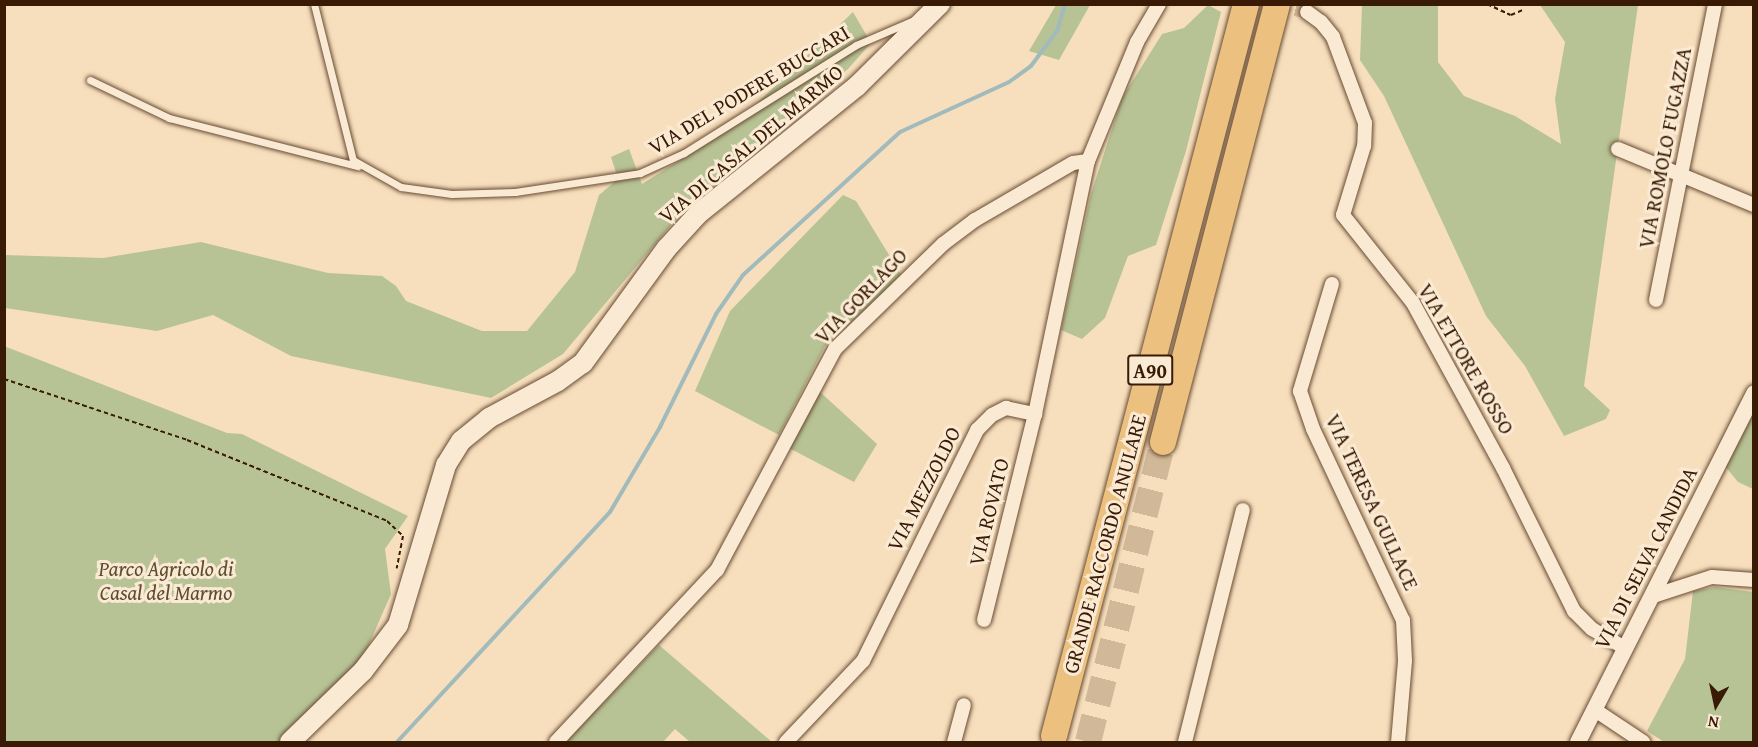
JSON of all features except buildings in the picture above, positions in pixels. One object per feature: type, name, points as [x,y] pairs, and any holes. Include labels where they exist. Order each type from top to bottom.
[{"type":"highway","name":"GRANDE RACCORDO ANULARE","points":[[1054,736],[1246,4]]},
{"type":"highway","name":"GRANDE RACCORDO ANULARE","points":[[1163,442],[1277,4]]},
{"type":"main road","name":"VIA DI CASAL DEL MARMO","points":[[290,742],[363,671],[398,625],[446,465],[461,441],[489,418],[558,381],[583,363],[667,248],[698,214],[857,86],[936,9]]},
{"type":"street","points":[[1035,414],[1088,161],[1137,42],[1159,4]]},
{"type":"street","name":"VIA ROMOLO FUGAZZA","points":[[1656,300],[1683,175],[1715,4]]},
{"type":"street","name":"VIA ETTORE ROSSO","points":[[1307,12],[1321,22],[1333,37],[1365,123],[1364,146],[1343,215],[1413,303],[1503,468],[1574,611],[1592,629],[1626,649]]},
{"type":"street","points":[[1618,149],[1754,205]]},
{"type":"street","name":"VIA GORLAGO","points":[[556,742],[717,570],[835,350],[943,244],[975,220],[1073,163],[1088,161]]},
{"type":"street","name":"VIA TERESA GULLACE","points":[[1332,284],[1300,392],[1313,429],[1403,620],[1405,661],[1398,742]]},
{"type":"street","name":"VIA DI SELVA CANDIDA","points":[[1578,742],[1754,393]]},
{"type":"street","name":"VIA MEZZOLDO","points":[[786,742],[863,661],[977,430],[1001,410],[1035,414]]},
{"type":"street","name":"VIA ROVATO","points":[[984,620],[1035,414]]},
{"type":"street","points":[[1185,742],[1244,510]]},
{"type":"street","points":[[1653,596],[1712,577],[1754,580]]},
{"type":"street","points":[[954,742],[964,705]]},
{"type":"street","points":[[1595,710],[1643,742]]},
{"type":"lane","points":[[314,4],[344,131],[353,160],[360,167]]},
{"type":"lane","name":"VIA DEL PODERE BUCCARI","points":[[90,80],[169,117],[294,147],[360,167],[401,187],[452,194],[514,192],[640,173],[684,153],[863,41],[936,9]]},
{"type":"path","points":[[1487,4],[1511,15],[1525,9]]},
{"type":"path","points":[[4,379],[187,440],[387,521],[403,536],[396,560],[398,578]]},
{"type":"green space","points":[[1056,5],[1090,5],[1059,60],[1029,51]]},
{"type":"green space","points":[[1208,5],[1221,12],[1186,151],[1156,245],[1128,256],[1105,318],[1082,339],[1061,330],[1091,194],[1122,98],[1162,34],[1184,28]]},
{"type":"green space","points":[[1362,5],[1438,5],[1438,62],[1464,96],[1515,116],[1561,144],[1555,99],[1565,42],[1540,5],[1638,5],[1584,386],[1610,410],[1606,419],[1564,436],[1525,366],[1486,316],[1384,96],[1360,60]]},
{"type":"green space","points":[[853,12],[871,43],[848,69],[691,201],[563,354],[491,398],[291,356],[213,315],[157,331],[5,308],[4,255],[103,258],[201,242],[328,273],[382,276],[396,286],[406,301],[482,331],[527,331],[575,272],[599,195],[618,179],[611,157],[629,149],[642,184],[731,128]]},
{"type":"green space","points":[[843,195],[856,201],[902,276],[825,346],[779,435],[695,391],[730,311]]},
{"type":"green space","name":"Parco Agricolo di Casal del Marmo","points":[[4,346],[227,433],[242,434],[408,516],[385,549],[391,594],[363,658],[284,742],[5,742]]},
{"type":"green space","points":[[819,391],[877,444],[854,482],[789,448]]},
{"type":"green space","points":[[1753,411],[1753,489],[1738,482],[1725,466]]},
{"type":"green space","points":[[1715,587],[1753,592],[1753,742],[1664,742],[1647,731],[1685,659],[1693,591]]},
{"type":"green space","points":[[659,645],[772,742],[690,742],[675,729],[663,742],[565,742]]},
{"type":"waterway","points":[[397,742],[610,512],[660,427],[716,314],[743,275],[900,132],[1009,82],[1031,66],[1057,31],[1065,4]]},
{"type":"tunnel","points":[[1275,4],[1307,12]]},
{"type":"tunnel","points":[[1088,742],[1163,442]]}]
